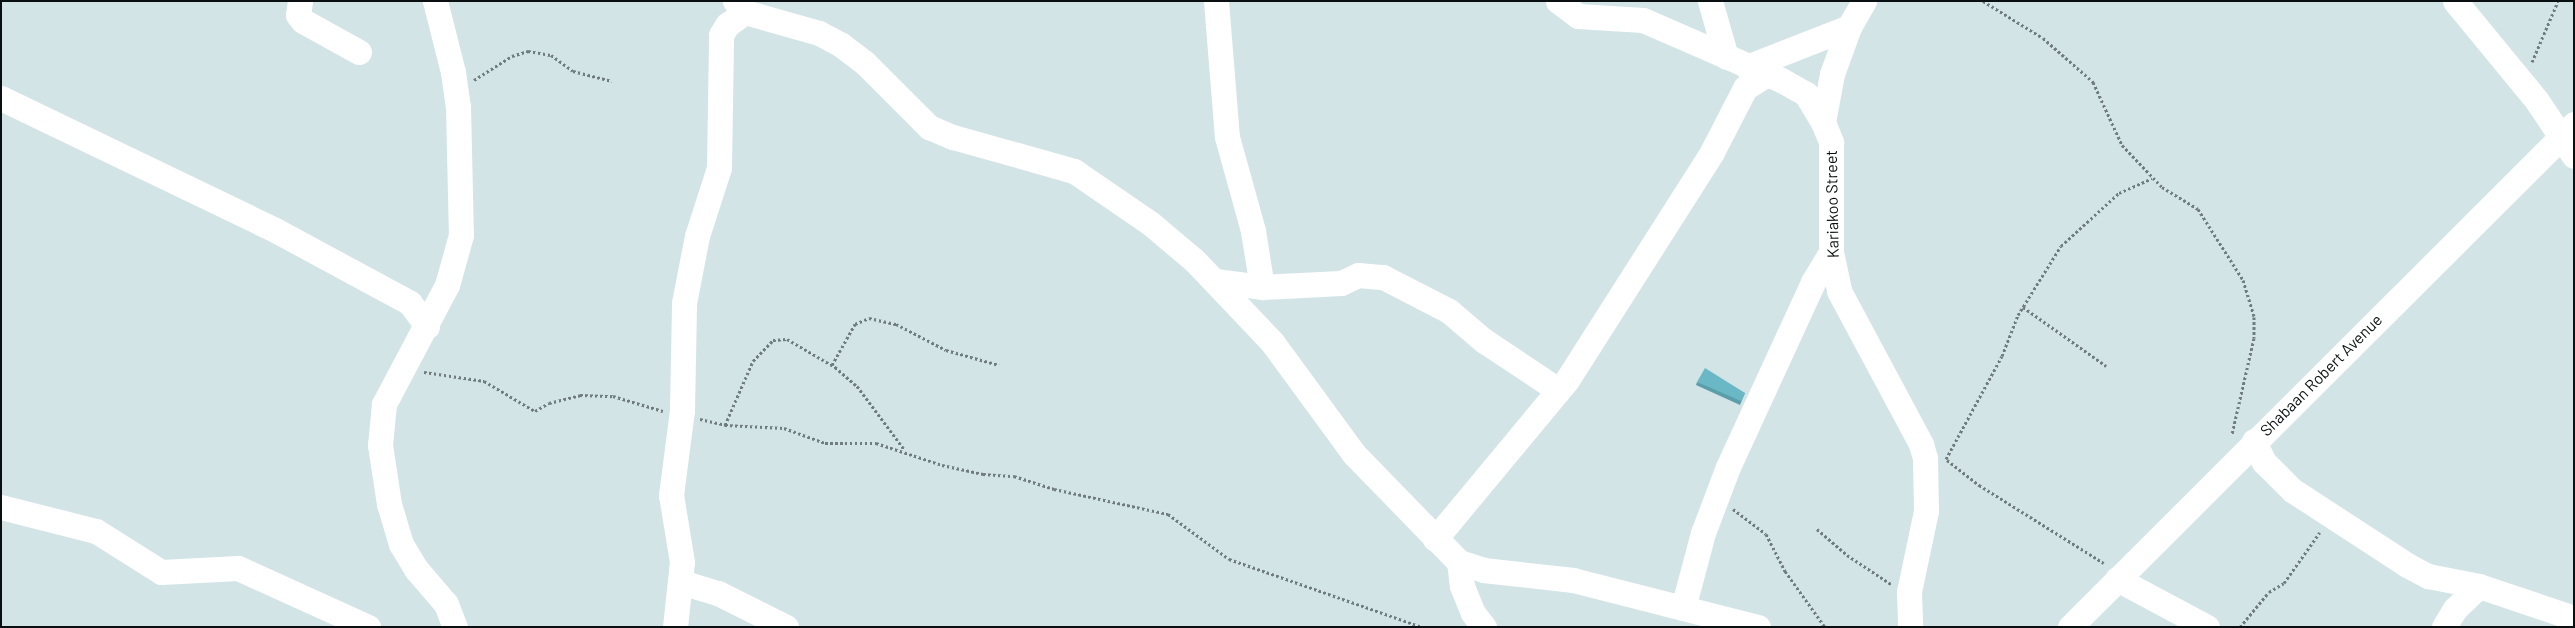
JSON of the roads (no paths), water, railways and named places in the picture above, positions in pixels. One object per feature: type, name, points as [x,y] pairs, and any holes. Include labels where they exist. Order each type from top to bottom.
[{"type":"street","points":[[300,1],[298,15],[303,21],[359,52]]},
{"type":"street","points":[[435,1],[453,72],[458,106],[461,235],[447,285],[427,326],[395,379],[384,404],[380,428],[389,504],[401,544],[416,569],[446,604],[455,627]]},
{"type":"street","points":[[1216,1],[1227,137],[1254,231],[1262,287]]},
{"type":"street","name":"Kariakoo Street","points":[[1558,1],[1578,16],[1643,20],[1746,66],[1806,94],[1823,122],[1831,142],[1831,252],[1839,290],[1922,444],[1925,458],[1926,511],[1909,594],[1910,627]]},
{"type":"street","points":[[1435,539],[1558,390],[1670,220],[1712,152],[1745,88],[1746,66],[1710,1]]},
{"type":"street","points":[[1823,122],[1832,74],[1848,26],[1864,1]]},
{"type":"street","points":[[2455,1],[2524,87],[2569,139]]},
{"type":"street","points":[[675,627],[682,562],[670,495],[681,414],[684,303],[697,236],[719,168],[721,149],[720,40],[727,25],[740,7],[819,33],[840,44],[865,63],[929,127],[953,137],[1056,164],[1088,178],[1150,223],[1215,281],[1272,342],[1354,454],[1459,562],[1483,570],[1573,580],[1758,627]]},
{"type":"street","points":[[1746,66],[1848,26]]},
{"type":"street","points":[[1,98],[277,231],[410,303],[427,326]]},
{"type":"street","name":"Shabaan Robert Avenue","points":[[2070,627],[2254,441],[2569,139]]},
{"type":"street","points":[[1684,608],[1703,533],[1716,498],[1813,282],[1831,252]]},
{"type":"street","points":[[1215,281],[1262,287],[1340,283],[1358,275],[1383,277],[1449,311],[1491,345],[1558,390]]},
{"type":"street","points":[[2254,441],[2270,469],[2292,490],[2428,576],[2479,586],[2574,618]]},
{"type":"street","points":[[1,507],[96,531],[161,572],[238,568],[368,627]]},
{"type":"street","points":[[1459,562],[1466,595],[1473,613],[1484,627]]},
{"type":"street","points":[[2119,576],[2207,627]]},
{"type":"street","points":[[681,582],[718,593],[786,627]]},
{"type":"street","points":[[2444,627],[2456,609],[2479,586]]},
{"type":"street","points":[[1897,627],[1909,594]]}]
